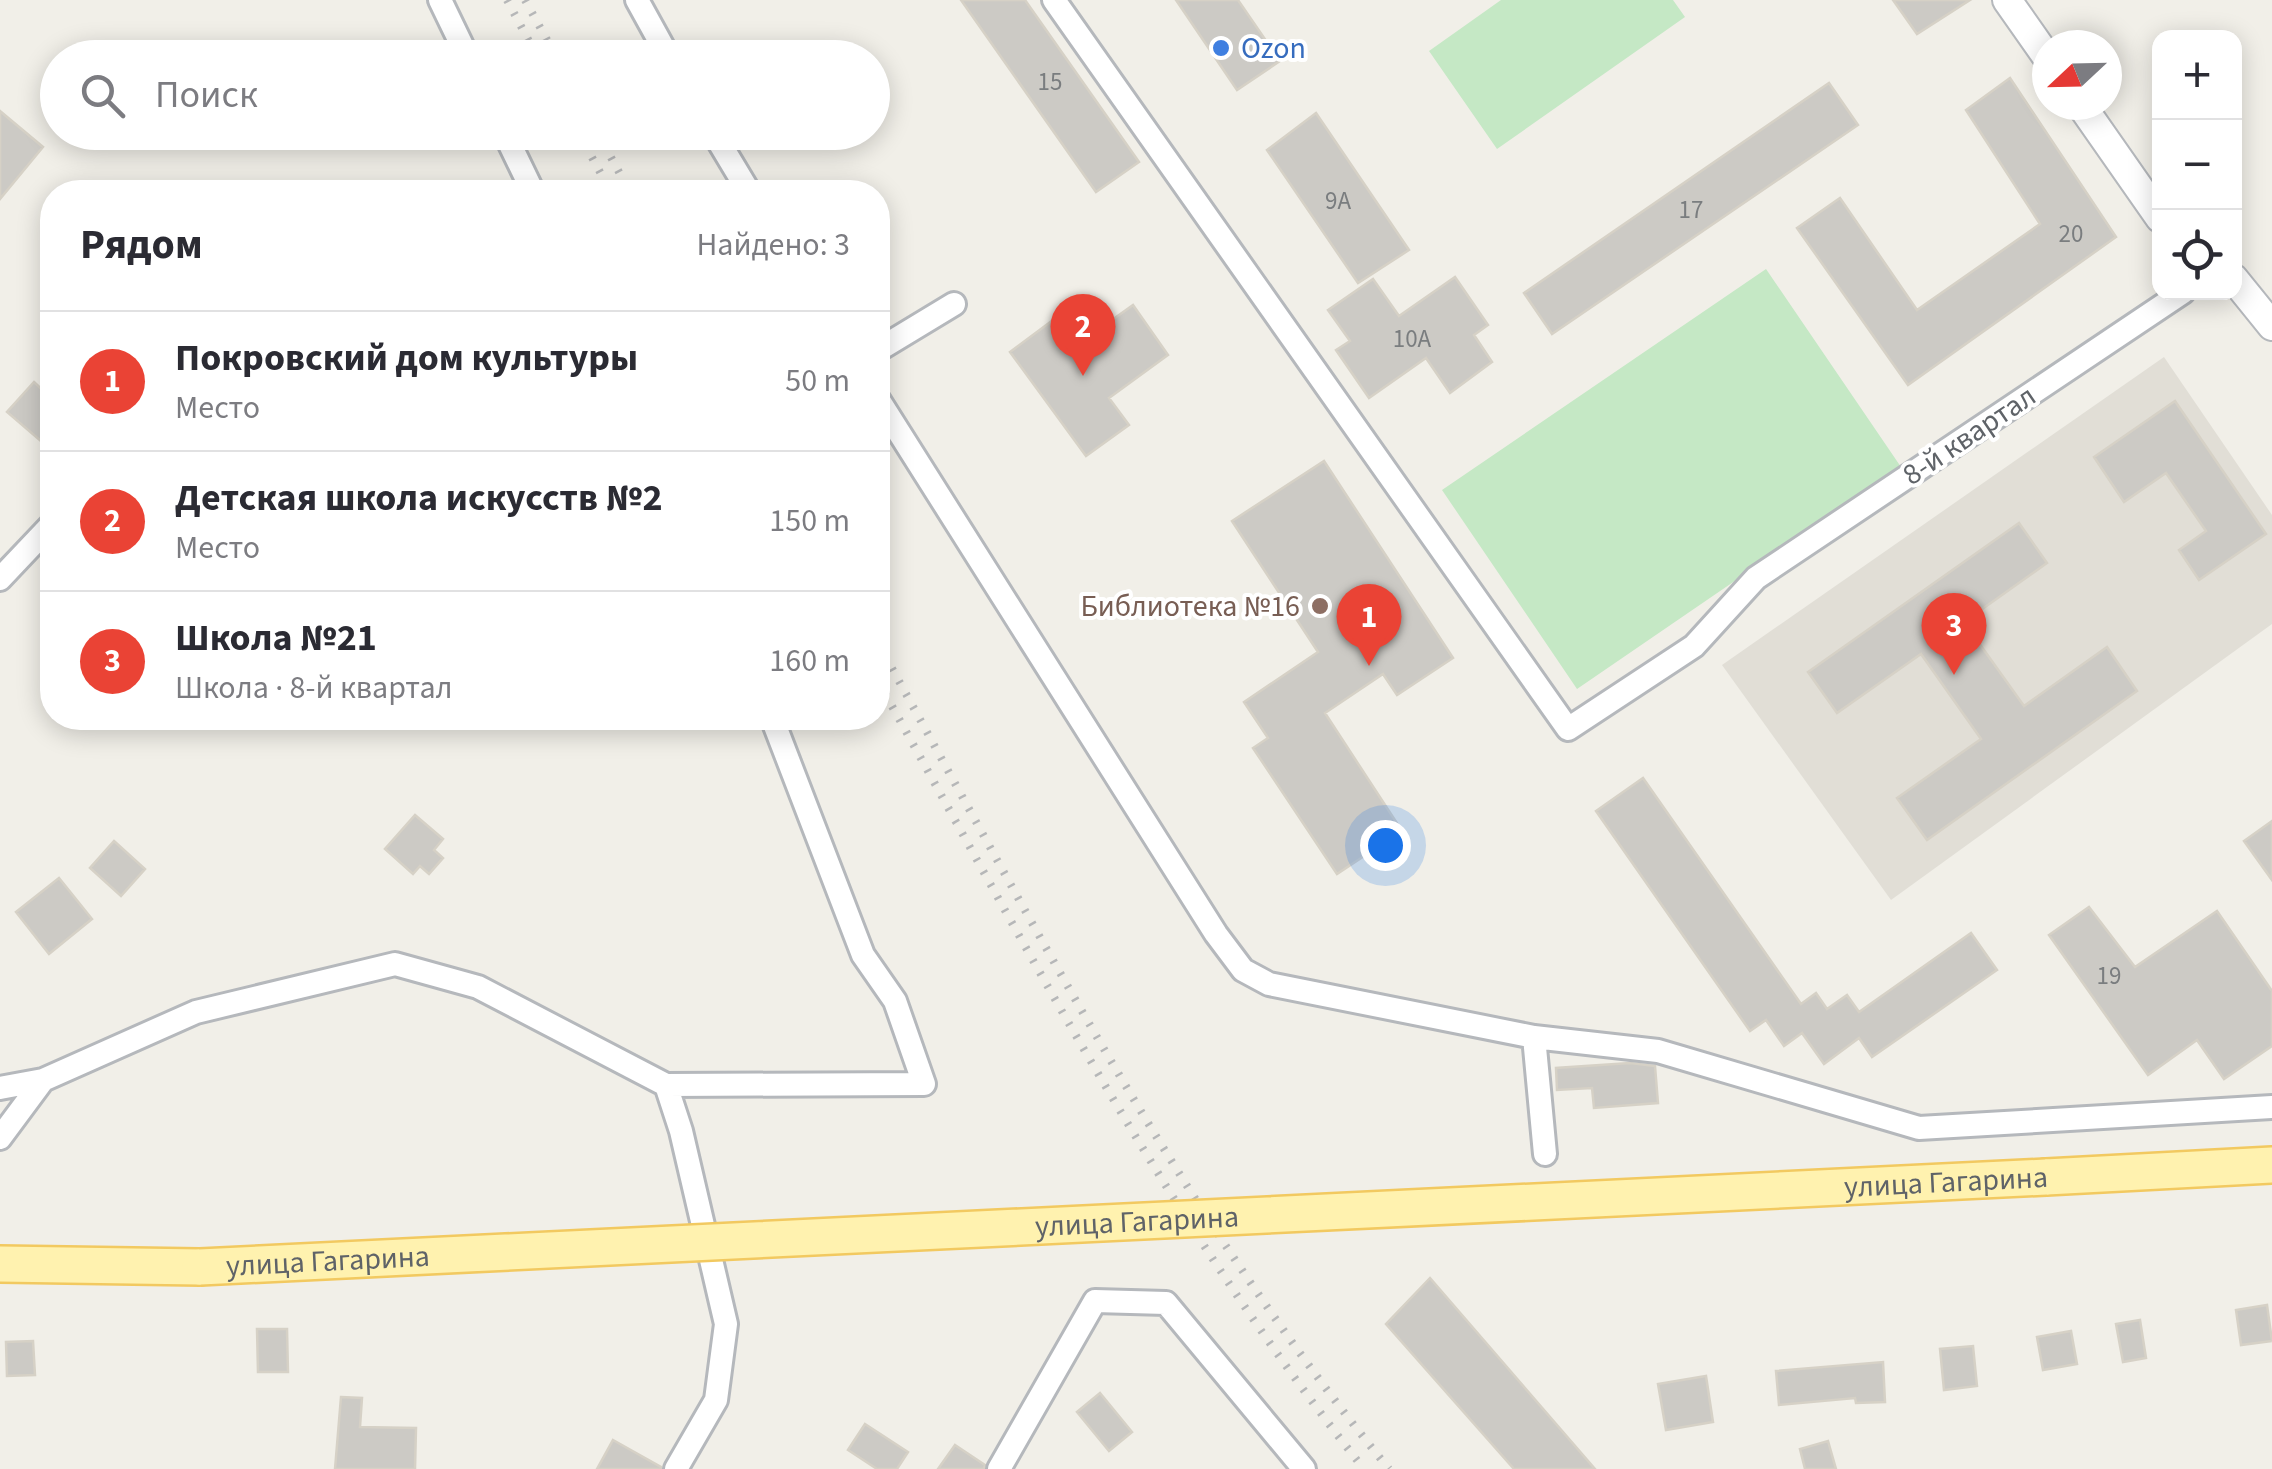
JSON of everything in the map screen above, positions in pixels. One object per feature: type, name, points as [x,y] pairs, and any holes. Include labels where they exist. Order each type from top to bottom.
[{"type":"main road","name":"улица Гагарина","points":[[0,1264],[200,1267],[2272,1165]]},
{"type":"street","points":[[440,0],[459,40]]},
{"type":"street","points":[[637,0],[659,40]]},
{"type":"street","name":"8-й квартал","points":[[1054,0],[1568,729],[1694,646],[1756,578],[2171,300]]},
{"type":"street","points":[[2008,0],[2032,35]]},
{"type":"street","points":[[2091,120],[2154,210]]},
{"type":"street","points":[[513,150],[527,180]]},
{"type":"street","points":[[723,150],[742,180]]},
{"type":"street","points":[[2242,289],[2272,326]]},
{"type":"street","points":[[890,343],[954,304]]},
{"type":"street","points":[[890,418],[1205,918],[1243,970],[1269,984],[1534,1038],[1658,1051],[1919,1128],[2272,1107]]},
{"type":"street","points":[[0,578],[40,536]]},
{"type":"street","points":[[0,1088],[43,1080],[196,1012],[395,964],[478,987],[666,1085],[924,1084],[895,1000],[863,955],[777,730]]},
{"type":"street","points":[[1534,1038],[1545,1154]]},
{"type":"street","points":[[0,1138],[43,1080]]},
{"type":"street","points":[[666,1085],[681,1131],[726,1324],[716,1400],[676,1469]]},
{"type":"street","points":[[999,1469],[1095,1301],[1166,1302],[1304,1469]]},
{"type":"shaded area","points":[[2164,357],[2272,515],[2272,624],[1891,900],[1722,665]]},
{"type":"green space","points":[[1501,0],[1673,0],[1685,17],[1497,149],[1429,51]]},
{"type":"green space","points":[[1766,269],[1901,467],[1577,689],[1442,490]]},
{"type":"building","points":[[961,0],[1025,0],[1139,162],[1096,192]]},
{"type":"building","points":[[1176,0],[1238,0],[1280,61],[1237,90]]},
{"type":"building","points":[[1893,0],[1970,0],[1917,34]]},
{"type":"building","points":[[2010,78],[2032,111],[2032,120],[2038,120],[2116,237],[1908,385],[1797,228],[1840,198],[1917,310],[2040,224],[1966,110]]},
{"type":"building","points":[[1829,83],[1858,125],[1552,334],[1524,293]]},
{"type":"building","points":[[0,111],[40,144],[41,150],[0,199]]},
{"type":"building","points":[[1316,113],[1409,250],[1358,283],[1267,150]]},
{"type":"building","points":[[1455,277],[1488,325],[1474,335],[1492,362],[1450,393],[1426,358],[1369,398],[1336,350],[1350,341],[1328,310],[1373,279],[1399,316]]},
{"type":"building","points":[[1133,305],[1168,355],[1109,398],[1129,425],[1086,456],[1010,352],[1057,317],[1077,345]]},
{"type":"building","points":[[34,382],[40,388],[40,440],[7,412]]},
{"type":"building","points":[[2175,401],[2266,534],[2199,580],[2179,550],[2206,531],[2166,473],[2124,502],[2094,457]]},
{"type":"building","points":[[1324,461],[1453,658],[1397,695],[1383,674],[1325,713],[1402,831],[1337,874],[1253,748],[1268,738],[1244,702],[1318,652],[1232,521]]},
{"type":"building","points":[[2019,523],[2047,563],[1964,622],[2024,706],[2107,647],[2137,691],[1927,840],[1897,798],[1981,739],[1921,654],[1837,713],[1808,672]]},
{"type":"building","points":[[1643,778],[1801,1004],[1816,993],[1827,1009],[1847,995],[1859,1012],[1971,933],[1997,970],[1872,1057],[1859,1038],[1824,1064],[1802,1033],[1784,1046],[1766,1020],[1750,1031],[1596,811]]},
{"type":"building","points":[[415,815],[443,839],[434,850],[443,858],[429,874],[420,866],[413,874],[385,849]]},
{"type":"building","points":[[2272,821],[2272,880],[2244,841]]},
{"type":"building","points":[[114,841],[145,869],[121,896],[90,868]]},
{"type":"building","points":[[59,878],[92,919],[49,954],[16,912]]},
{"type":"building","points":[[2089,907],[2135,967],[2217,911],[2272,991],[2272,1046],[2224,1079],[2197,1040],[2148,1075],[2049,935]]},
{"type":"building","points":[[1630,1063],[1655,1066],[1658,1103],[1594,1108],[1592,1088],[1557,1090],[1556,1068]]},
{"type":"building","points":[[1430,1278],[1595,1469],[1514,1469],[1386,1324]]},
{"type":"building","points":[[2267,1305],[2272,1341],[2241,1345],[2236,1310]]},
{"type":"building","points":[[2140,1320],[2146,1358],[2123,1362],[2116,1324]]},
{"type":"building","points":[[257,1329],[287,1329],[288,1372],[258,1372]]},
{"type":"building","points":[[2071,1331],[2077,1364],[2043,1370],[2037,1337]]},
{"type":"building","points":[[33,1341],[35,1375],[7,1376],[6,1342]]},
{"type":"building","points":[[1973,1346],[1977,1386],[1944,1390],[1940,1349]]},
{"type":"building","points":[[1883,1362],[1885,1402],[1856,1403],[1855,1398],[1779,1405],[1776,1371]]},
{"type":"building","points":[[1706,1376],[1713,1422],[1666,1430],[1658,1384]]},
{"type":"building","points":[[1100,1393],[1132,1432],[1109,1451],[1077,1412]]},
{"type":"building","points":[[341,1397],[362,1398],[360,1427],[416,1428],[415,1469],[335,1469]]},
{"type":"building","points":[[865,1424],[908,1452],[897,1469],[877,1469],[848,1450]]},
{"type":"building","points":[[613,1440],[661,1467],[661,1469],[597,1469]]},
{"type":"building","points":[[1828,1441],[1836,1469],[1805,1469],[1800,1449]]},
{"type":"building","points":[[955,1445],[985,1465],[984,1469],[938,1469]]},
{"type":"railway","points":[[507,0],[528,40]]},
{"type":"railway","points":[[525,0],[547,40]]},
{"type":"railway","points":[[588,150],[604,180]]},
{"type":"railway","points":[[607,150],[623,180]]},
{"type":"railway","points":[[890,665],[1054,963],[1178,1172],[1314,1373],[1389,1469]]},
{"type":"railway","points":[[890,703],[1047,985],[1165,1184],[1294,1377],[1364,1469]]},
{"type":"place","name":"Ozon","points":[[1221,48]]},
{"type":"place","name":"Детская школа искусств №2","points":[[1083,376]]},
{"type":"place","name":"Библиотека №16","points":[[1320,606]]},
{"type":"place","name":"Покровский дом культуры","points":[[1369,666]]},
{"type":"place","name":"Школа №21","points":[[1954,675]]}]
